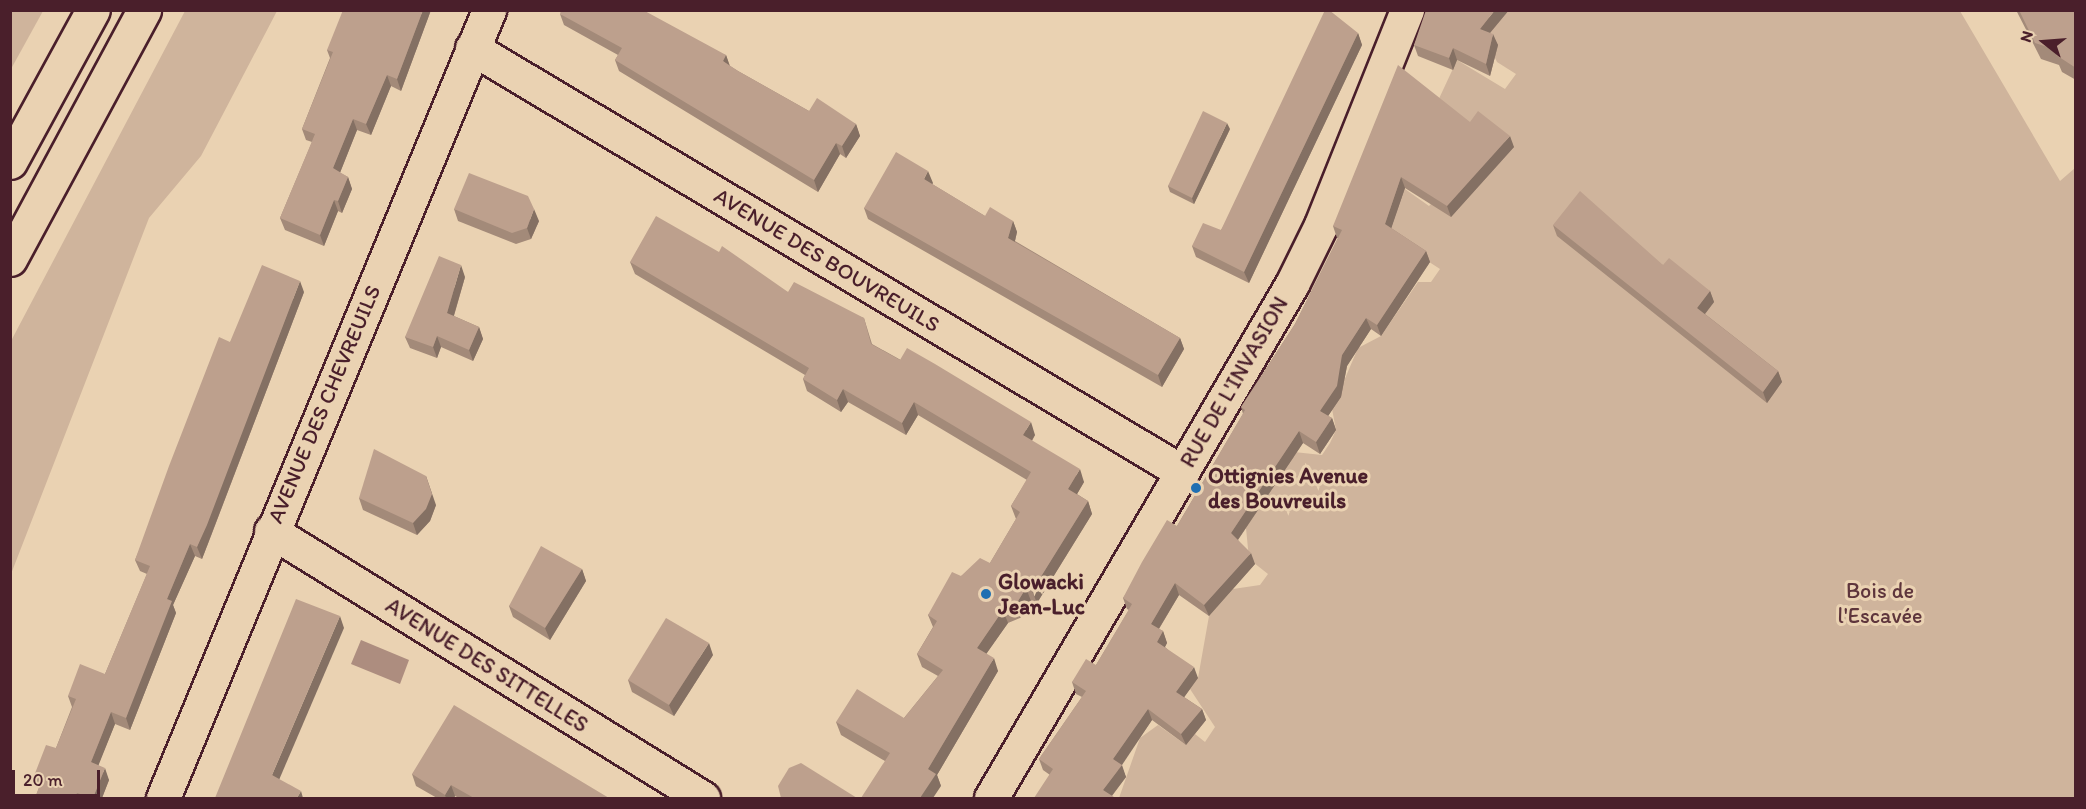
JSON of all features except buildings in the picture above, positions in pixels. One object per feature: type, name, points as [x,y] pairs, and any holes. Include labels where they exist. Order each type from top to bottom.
[{"type":"main road","points":[[10,162],[93,10]]},
{"type":"main road","points":[[10,259],[144,10]]},
{"type":"main road","name":"AVENUE DES CHEVREUILS","points":[[163,798],[489,10]]},
{"type":"main road","name":"RUE DE L'INVASION","points":[[991,798],[1182,472],[1322,225],[1407,10]]},
{"type":"main road","name":"AVENUE DES BOUVREUILS","points":[[472,48],[1182,472]]},
{"type":"main road","name":"AVENUE DES SITTELLES","points":[[272,531],[703,798]]},
{"type":"green space","name":"Bois de l'Escavée","points":[[1509,10],[1960,11],[2060,181],[2075,168],[2075,798],[1119,798],[1140,738],[1158,725],[1186,745],[1195,734],[1205,742],[1215,727],[1190,689],[1198,678],[1209,616],[1233,589],[1260,585],[1268,574],[1249,559],[1246,528],[1294,452],[1322,455],[1330,443],[1336,430],[1332,409],[1358,348],[1381,336],[1418,282],[1431,282],[1440,269],[1380,230],[1405,189],[1429,206],[1433,202],[1423,133],[1457,60],[1505,89],[1516,74],[1497,62],[1485,37]]},
{"type":"green space","points":[[10,11],[43,11],[11,69]]},
{"type":"green space","points":[[185,11],[277,11],[201,156],[149,218],[11,574],[11,341]]},
{"type":"shaded area","points":[[361,640],[409,660],[400,684],[351,664]]},
{"type":"place","name":"Ottignies Avenue des Bouvreuils","points":[[1196,488]]},
{"type":"place","name":"Glowacki Jean-Luc","points":[[986,594]]}]
